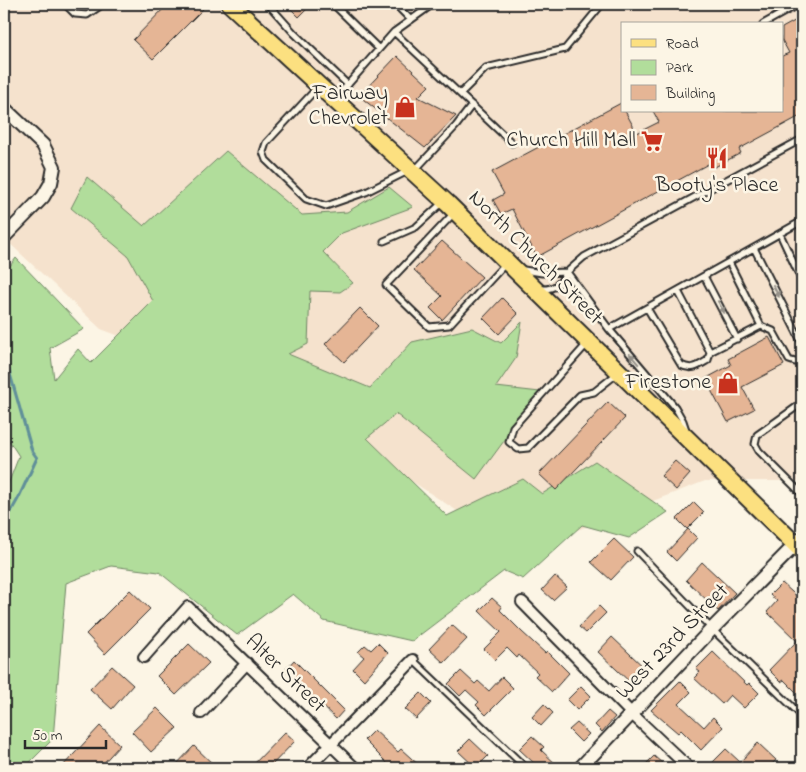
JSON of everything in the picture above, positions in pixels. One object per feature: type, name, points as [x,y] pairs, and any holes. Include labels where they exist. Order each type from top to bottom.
[{"type":"main road","name":"North Church Street","points":[[230,4],[449,206],[690,442],[800,545]]},
{"type":"street","points":[[4,108],[43,146],[54,167],[51,183],[43,197],[4,237]]},
{"type":"street","name":"West 23rd Street","points":[[580,768],[712,629],[800,545]]},
{"type":"street","points":[[522,602],[688,768]]},
{"type":"street","name":"Alter Street","points":[[144,657],[188,607],[355,768]]},
{"type":"street","points":[[308,768],[413,660]]},
{"type":"street","points":[[201,713],[247,663]]},
{"type":"lane","points":[[64,4],[75,14],[87,15],[103,4]]},
{"type":"lane","points":[[268,4],[294,33],[348,85]]},
{"type":"lane","points":[[332,4],[379,49]]},
{"type":"lane","points":[[395,4],[411,20]]},
{"type":"lane","points":[[334,100],[394,32],[433,4]]},
{"type":"lane","points":[[460,94],[486,68],[565,49],[602,4]]},
{"type":"lane","points":[[767,22],[799,4]]},
{"type":"lane","points":[[394,32],[512,143]]},
{"type":"lane","points":[[319,86],[266,143],[263,152],[266,160],[306,199],[326,206],[366,192],[411,171],[456,126],[472,105]]},
{"type":"lane","points":[[532,288],[547,290],[561,283],[567,272],[591,253],[802,139]]},
{"type":"lane","points":[[449,206],[386,285],[429,327],[449,325],[504,259],[525,271],[542,273],[567,272]]},
{"type":"lane","points":[[384,241],[416,227],[449,206]]},
{"type":"lane","points":[[609,329],[802,221]]},
{"type":"lane","points":[[780,234],[802,280]]},
{"type":"lane","points":[[754,248],[802,343]]},
{"type":"lane","points":[[729,262],[761,326],[773,331],[789,360],[795,362],[802,361]]},
{"type":"lane","points":[[567,272],[609,329],[675,407],[683,421],[690,442]]},
{"type":"lane","points":[[704,276],[737,339]]},
{"type":"lane","points":[[647,308],[681,365],[686,368],[694,368],[708,360],[710,352],[678,291]]},
{"type":"lane","points":[[710,352],[761,326]]},
{"type":"lane","points":[[588,342],[513,427],[509,442],[518,449],[528,448],[580,395],[594,392],[619,372]]},
{"type":"lane","points":[[802,403],[758,435],[755,444],[759,451],[802,494]]},
{"type":"lane","points":[[637,551],[712,629],[802,716]]},
{"type":"lane","points":[[413,660],[526,768]]},
{"type":"shaded area","points":[[4,4],[802,4],[802,481],[705,481],[520,552],[286,399],[101,329],[4,238]]},
{"type":"green space","points":[[226,151],[302,215],[347,212],[389,187],[413,207],[342,233],[323,252],[353,283],[340,292],[310,291],[308,344],[288,354],[370,388],[412,342],[472,328],[501,343],[522,322],[516,358],[496,387],[540,392],[476,479],[396,414],[367,438],[447,516],[523,479],[542,494],[595,461],[668,512],[629,538],[582,525],[523,579],[504,571],[412,641],[324,621],[293,594],[237,635],[159,572],[111,566],[66,583],[53,739],[24,768],[4,768],[4,489],[7,487],[19,456],[4,433],[4,274],[16,258],[84,329],[50,348],[54,379],[78,349],[91,363],[153,301],[128,256],[71,208],[87,177],[144,226]]},
{"type":"building","points":[[168,4],[198,4],[203,9],[153,59],[133,40]]},
{"type":"building","points":[[286,4],[312,4],[299,17]]},
{"type":"building","name":"Church Hill Mall","points":[[802,17],[802,115],[739,149],[741,153],[713,168],[710,163],[537,257],[512,209],[501,214],[493,200],[504,194],[492,172],[621,103],[621,112],[626,112],[637,133],[659,122],[654,112],[784,112],[784,55],[789,53],[784,44],[784,27]]},
{"type":"building","name":"Fairway Chevrolet","points":[[397,56],[429,86],[418,97],[456,116],[425,148],[359,96]]},
{"type":"building","points":[[442,241],[482,277],[442,320],[430,308],[442,296],[414,270]]},
{"type":"building","points":[[502,298],[518,314],[499,334],[483,318]]},
{"type":"building","points":[[360,308],[378,326],[344,362],[325,344]]},
{"type":"building","name":"Firestone","points":[[769,337],[784,365],[742,387],[754,409],[728,422],[705,379],[731,365],[728,359]]},
{"type":"building","points":[[608,402],[625,418],[556,490],[539,474]]},
{"type":"building","points":[[675,461],[690,474],[676,490],[661,476]]},
{"type":"building","points":[[694,502],[704,512],[687,529],[677,519]]},
{"type":"building","points":[[688,529],[697,538],[676,561],[667,552]]},
{"type":"building","points":[[614,539],[633,557],[611,580],[591,562]]},
{"type":"building","points":[[702,562],[735,593],[718,611],[686,580]]},
{"type":"building","points":[[555,576],[567,587],[553,600],[542,590]]},
{"type":"building","points":[[782,583],[802,601],[802,698],[784,680],[781,682],[769,670],[797,641],[767,612],[777,601],[770,595]]},
{"type":"building","points":[[130,590],[150,609],[105,654],[86,634]]},
{"type":"building","points":[[492,598],[502,607],[500,610],[522,632],[545,653],[547,651],[569,673],[552,692],[535,676],[538,673],[519,655],[517,658],[507,648],[495,660],[484,649],[501,632],[479,611]]},
{"type":"building","points":[[599,606],[606,613],[586,633],[579,627]]},
{"type":"building","points":[[452,625],[467,639],[444,663],[429,649]]},
{"type":"building","points":[[612,637],[648,671],[634,686],[598,652]]},
{"type":"building","points":[[378,643],[388,653],[364,680],[353,669],[364,657],[358,652],[365,645],[371,650]]},
{"type":"building","points":[[189,644],[209,663],[176,695],[157,676]]},
{"type":"building","points":[[713,652],[747,685],[749,683],[759,693],[744,708],[730,695],[722,704],[694,678],[700,672],[696,669]]},
{"type":"building","points":[[294,660],[344,710],[336,719],[285,670]]},
{"type":"building","points":[[112,666],[133,685],[112,709],[90,689]]},
{"type":"building","points":[[461,671],[475,684],[478,681],[489,691],[502,677],[513,688],[486,715],[476,705],[479,702],[466,690],[460,696],[448,684]]},
{"type":"building","points":[[680,681],[691,692],[679,704],[704,727],[713,717],[723,727],[701,750],[681,730],[678,733],[651,710]]},
{"type":"building","points":[[581,686],[591,696],[577,710],[567,700]]},
{"type":"building","points":[[421,693],[431,703],[416,719],[405,709]]},
{"type":"building","points":[[544,704],[553,713],[541,726],[532,717]]},
{"type":"building","points":[[157,708],[177,728],[151,752],[132,732]]},
{"type":"building","points":[[608,711],[615,717],[602,732],[595,725]]},
{"type":"building","points":[[577,723],[589,734],[581,742],[569,730]]},
{"type":"building","points":[[100,726],[120,745],[99,768],[61,768]]},
{"type":"building","points":[[374,730],[398,752],[401,749],[422,768],[392,768],[364,740]]},
{"type":"building","points":[[285,732],[295,741],[269,768],[250,768]]},
{"type":"building","points":[[532,736],[544,747],[541,750],[560,768],[531,768],[535,764],[519,749]]},
{"type":"building","points":[[470,739],[488,756],[476,768],[458,751]]},
{"type":"building","points":[[758,743],[776,760],[768,768],[707,768],[726,749],[740,762]]},
{"type":"building","points":[[194,746],[217,768],[173,768]]},
{"type":"building","points":[[654,756],[663,764],[659,768],[642,768]]},
{"type":"waterway","points":[[4,353],[32,451],[37,458],[4,524]]},
{"type":"place","name":"Fairway Chevrolet","points":[[405,107]]},
{"type":"place","name":"Church Hill Mall","points":[[652,141]]},
{"type":"place","name":"Booty's Place","points":[[717,158]]},
{"type":"place","name":"Firestone","points":[[728,383]]}]
